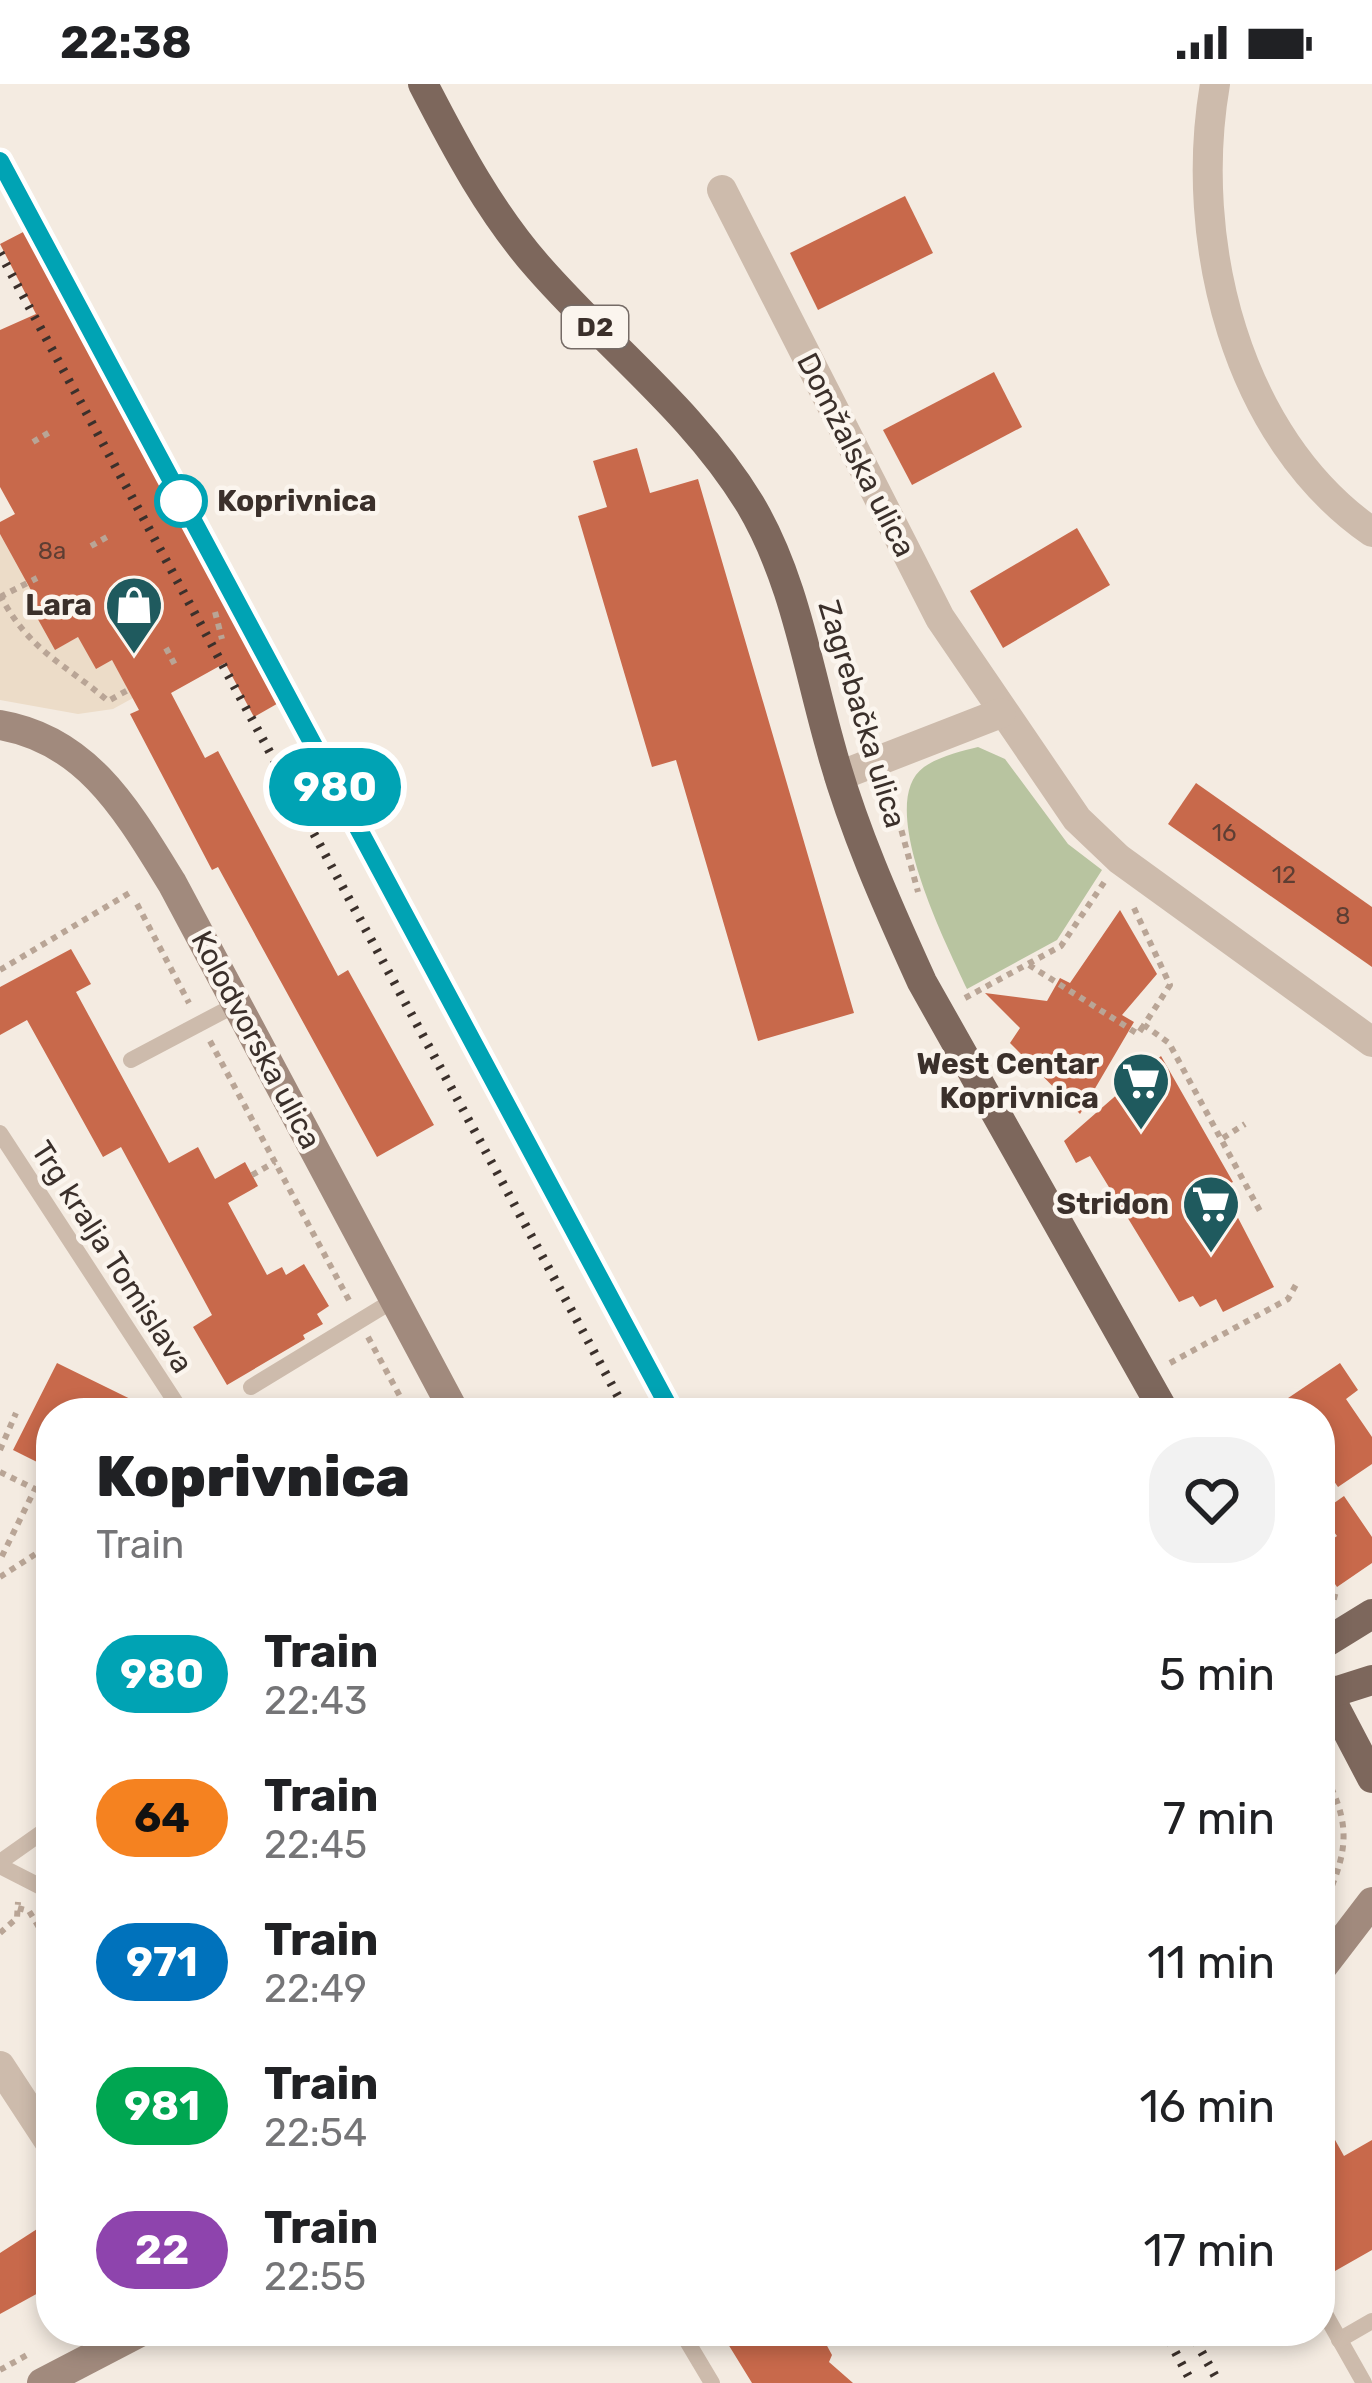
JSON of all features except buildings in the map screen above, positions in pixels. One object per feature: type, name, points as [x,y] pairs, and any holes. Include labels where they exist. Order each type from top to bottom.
[{"type":"main road","name":"Zagrebačka ulica","points":[[423,84],[496,215],[536,266],[687,416],[731,472],[778,562],[807,649],[839,776],[870,865],[922,982],[1157,1398]]},
{"type":"main road","name":"Kolodvorska ulica","points":[[0,725],[71,751],[104,783],[172,883],[446,1398]]},
{"type":"main road","points":[[1335,1632],[1360,1610]]},
{"type":"main road","points":[[1335,1685],[1372,1680]]},
{"type":"main road","points":[[1335,1707],[1372,1778]]},
{"type":"main road","points":[[1335,1951],[1372,1902]]},
{"type":"main road","points":[[1335,1957],[1372,1934]]},
{"type":"main road","points":[[42,2383],[113,2346]]},
{"type":"street","points":[[1215,84],[1210,221],[1231,326],[1258,393],[1294,451],[1336,502],[1372,532]]},
{"type":"street","name":"Domžalska ulica","points":[[722,190],[940,618],[1111,871],[1372,1042]]},
{"type":"street","points":[[839,776],[1001,713]]},
{"type":"street","points":[[0,2066],[36,2121]]},
{"type":"lane","points":[[130,1060],[237,1004]]},
{"type":"lane","name":"Trg kralja Tomislava","points":[[0,1133],[173,1398]]},
{"type":"lane","points":[[251,1387],[394,1300]]},
{"type":"lane","points":[[36,1837],[0,1864],[36,1884]]},
{"type":"lane","points":[[1339,2340],[1372,2321]]},
{"type":"lane","points":[[1335,2333],[1364,2383]]},
{"type":"lane","points":[[690,2346],[712,2383]]},
{"type":"path","points":[[33,442],[50,432]]},
{"type":"path","points":[[91,546],[107,537]]},
{"type":"path","points":[[37,578],[0,596],[17,628],[66,674],[109,701],[128,690]]},
{"type":"path","points":[[215,612],[222,639]]},
{"type":"path","points":[[166,648],[175,665]]},
{"type":"path","points":[[1111,871],[1117,893]]},
{"type":"path","points":[[964,998],[1061,946],[1111,871]]},
{"type":"path","points":[[0,970],[130,892]]},
{"type":"path","points":[[1028,964],[1138,1034],[1170,985],[1131,902]]},
{"type":"path","points":[[137,904],[353,1308]]},
{"type":"path","points":[[1144,1025],[1169,1043],[1261,1213]]},
{"type":"path","points":[[1221,1139],[1245,1124]]},
{"type":"path","points":[[252,1175],[275,1162]]},
{"type":"path","points":[[1170,1363],[1288,1299],[1298,1281]]},
{"type":"path","points":[[364,1329],[402,1398]]},
{"type":"path","points":[[0,1450],[16,1413]]},
{"type":"path","points":[[0,1472],[35,1489],[0,1560]]},
{"type":"path","points":[[0,1577],[36,1554]]},
{"type":"path","points":[[1335,1793],[1346,1825],[1335,1874]]},
{"type":"path","points":[[0,1933],[17,1918],[18,1908],[28,1911],[36,1924]]},
{"type":"green space","points":[[978,747],[1005,759],[1068,844],[1102,870],[1057,940],[967,989],[919,875],[907,811],[911,785],[924,767]]},
{"type":"shaded area","points":[[0,534],[15,561],[25,556],[56,649],[78,637],[112,660],[133,698],[113,709],[78,714],[0,700]]},
{"type":"railway","points":[[0,161],[664,1398]]},
{"type":"railway","points":[[0,253],[619,1398]]},
{"type":"railway","points":[[1172,2346],[1192,2383]]},
{"type":"railway","points":[[1198,2346],[1219,2383]]},
{"type":"train","name":"980","points":[[0,161],[664,1398]]},
{"type":"place","name":"Koprivnica","points":[[181,501]]},
{"type":"place","name":"Lara","points":[[134,656]]},
{"type":"place","name":"West Centar Koprivnica","points":[[1141,1132]]},
{"type":"place","name":"Stridon","points":[[1211,1255]]}]
